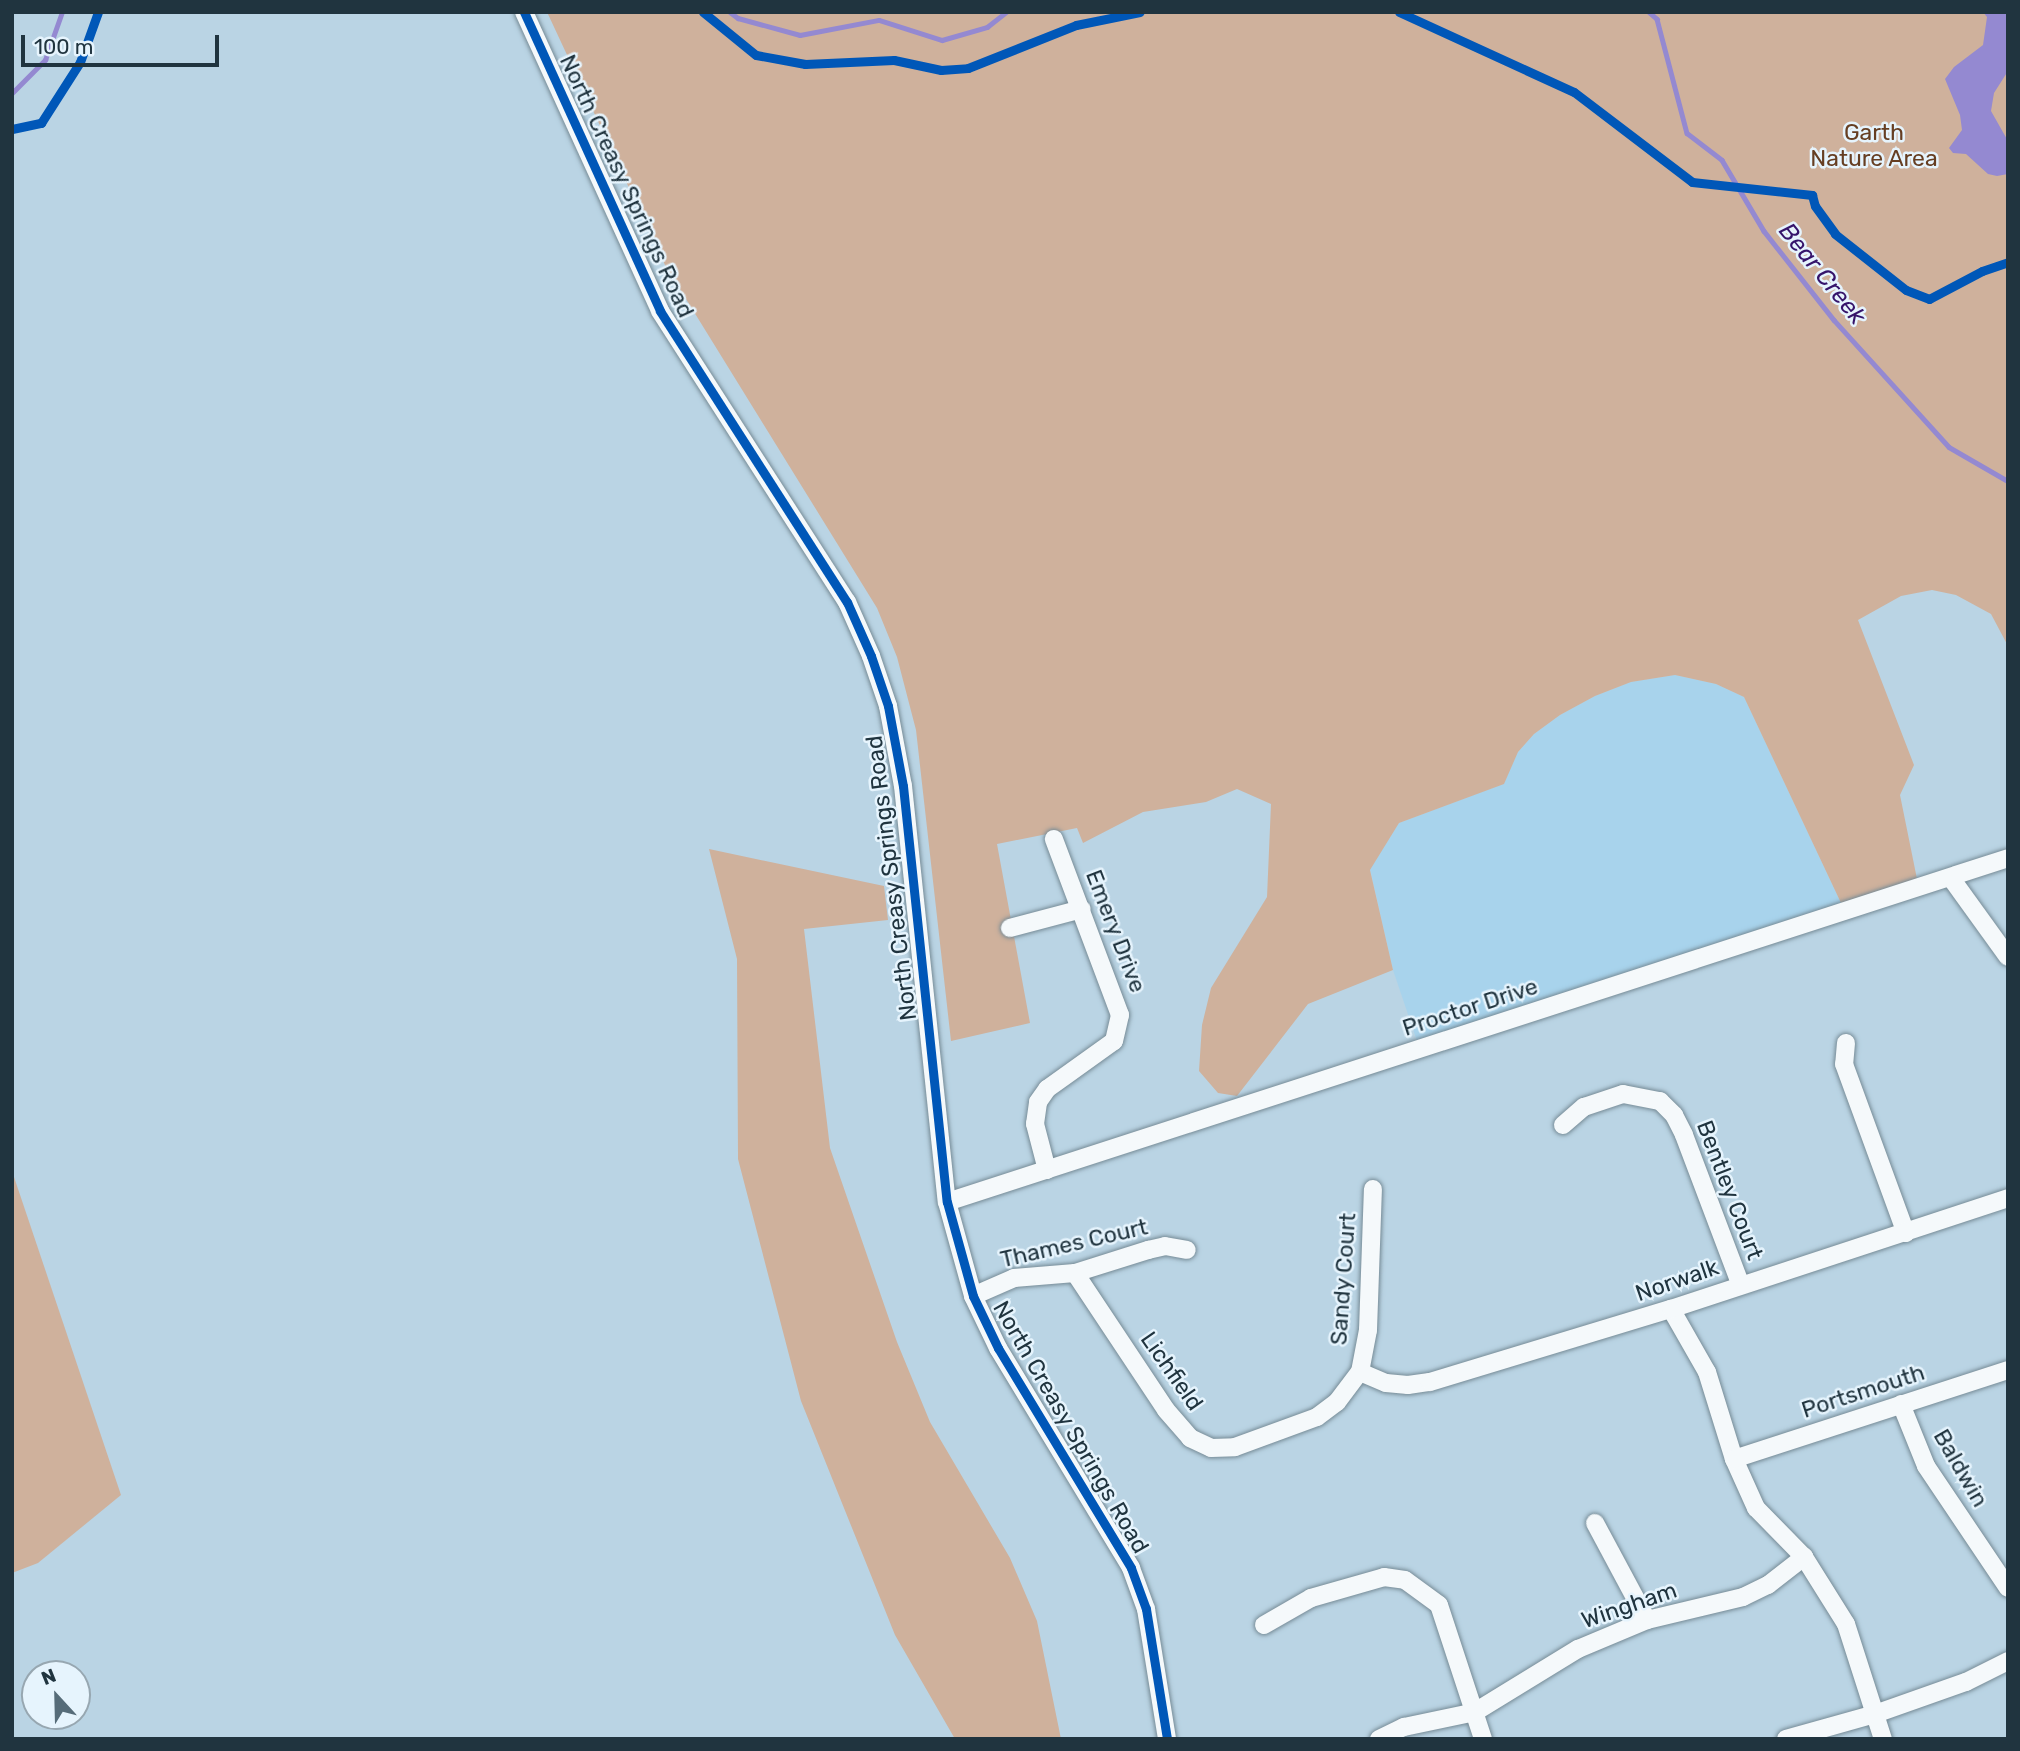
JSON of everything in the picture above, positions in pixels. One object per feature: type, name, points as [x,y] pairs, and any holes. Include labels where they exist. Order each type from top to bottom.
[{"type":"street","name":"North Creasy Springs Road","points":[[524,12],[660,311],[847,601],[871,656],[888,706],[903,786],[947,1202],[973,1296],[998,1348],[1131,1569],[1146,1609],[1167,1739]]},
{"type":"street","name":"Emery Drive","points":[[1047,1170],[1035,1124],[1038,1101],[1047,1089],[1114,1041],[1119,1027],[1117,1000],[1054,839]]},
{"type":"street","name":"Proctor Drive","points":[[947,1202],[2008,858]]},
{"type":"street","points":[[1951,878],[2008,957]]},
{"type":"street","points":[[1010,928],[1083,909]]},
{"type":"street","points":[[1846,1043],[1844,1064],[1906,1233]]},
{"type":"street","name":"Bentley Court","points":[[1563,1125],[1584,1107],[1623,1094],[1660,1101],[1674,1115],[1684,1135],[1741,1283]]},
{"type":"street","name":"Sandy Court","points":[[1360,1372],[1368,1331],[1373,1189]]},
{"type":"street","name":"Norwalk","points":[[1360,1372],[1386,1383],[1408,1385],[1430,1382],[1671,1309],[1741,1283],[1906,1233],[2008,1198]]},
{"type":"street","name":"Thames Court","points":[[973,1296],[1014,1279],[1074,1273],[1148,1250],[1165,1247],[1187,1250]]},
{"type":"street","name":"Lichfield","points":[[1074,1273],[1166,1410],[1189,1438],[1211,1448],[1235,1447],[1308,1422],[1337,1402],[1360,1372]]},
{"type":"street","points":[[1671,1309],[1707,1372],[1734,1459],[1756,1508],[1804,1557],[1846,1624],[1883,1739]]},
{"type":"street","name":"Portsmouth","points":[[1734,1459],[2008,1370]]},
{"type":"street","name":"Baldwin","points":[[1901,1404],[1926,1466],[2008,1588]]},
{"type":"street","points":[[1595,1523],[1647,1620]]},
{"type":"street","name":"Wingham","points":[[1379,1739],[1404,1727],[1475,1712],[1578,1649],[1647,1620],[1743,1597],[1768,1585],[1804,1557]]},
{"type":"street","points":[[1264,1625],[1311,1598],[1384,1577],[1405,1580],[1439,1605],[1483,1739]]},
{"type":"street","points":[[1786,1739],[1875,1714],[1965,1682],[2008,1661]]},
{"type":"shaded area","points":[[1983,12],[2008,12],[2008,71],[1994,93],[1991,111],[2008,141],[2008,174],[1997,176],[1988,174],[1966,154],[1953,153],[1949,148],[1962,130],[1960,115],[1945,79],[1954,67],[1983,45],[1987,17]]},
{"type":"shaded area","points":[[1675,675],[1716,684],[1744,697],[1841,903],[1418,1044],[1393,970],[1370,869],[1399,823],[1503,784],[1518,752],[1534,734],[1560,715],[1595,696],[1631,682]]},
{"type":"green space","name":"Garth Nature Area","points":[[547,12],[2008,12],[2008,646],[1991,614],[1956,595],[1932,590],[1901,596],[1858,620],[1914,765],[1900,795],[1917,879],[1841,903],[1744,697],[1716,684],[1675,675],[1631,682],[1595,696],[1560,715],[1534,734],[1518,752],[1504,784],[1399,823],[1370,870],[1393,970],[1308,1004],[1237,1096],[1218,1093],[1199,1071],[1202,1025],[1211,988],[1267,897],[1271,804],[1237,789],[1206,802],[1143,812],[1083,843],[1077,828],[997,844],[1030,1023],[951,1041],[916,730],[897,657],[877,608],[665,265]]},
{"type":"green space","points":[[709,849],[884,886],[888,920],[804,929],[830,1148],[897,1342],[930,1422],[1010,1558],[1037,1621],[1061,1739],[955,1739],[895,1635],[801,1401],[738,1159],[737,959]]},
{"type":"green space","points":[[12,1171],[121,1495],[38,1563],[12,1573]]},
{"type":"waterway","name":"Bear Creek","points":[[12,93],[45,60],[62,12]]},
{"type":"waterway","name":"Bear Creek","points":[[730,12],[738,18],[800,35],[879,20],[942,40],[987,27],[1006,12]]},
{"type":"waterway","name":"Bear Creek","points":[[1649,12],[1657,19],[1687,133],[1722,160],[1764,231],[1834,320],[1949,447],[2008,481]]},
{"type":"cycle path","points":[[12,129],[41,123],[80,62],[98,12]]},
{"type":"cycle path","points":[[524,12],[660,311],[847,602],[871,656],[888,706],[903,786],[947,1202],[973,1296],[998,1348],[1131,1568],[1146,1609],[1167,1739]]},
{"type":"cycle path","points":[[703,12],[756,55],[805,64],[894,60],[941,70],[968,68],[1076,25],[1140,12]]},
{"type":"cycle path","points":[[1399,12],[1574,92],[1692,182],[1812,195],[1815,206],[1835,234],[1906,290],[1929,299],[1982,271],[2008,262]]}]
